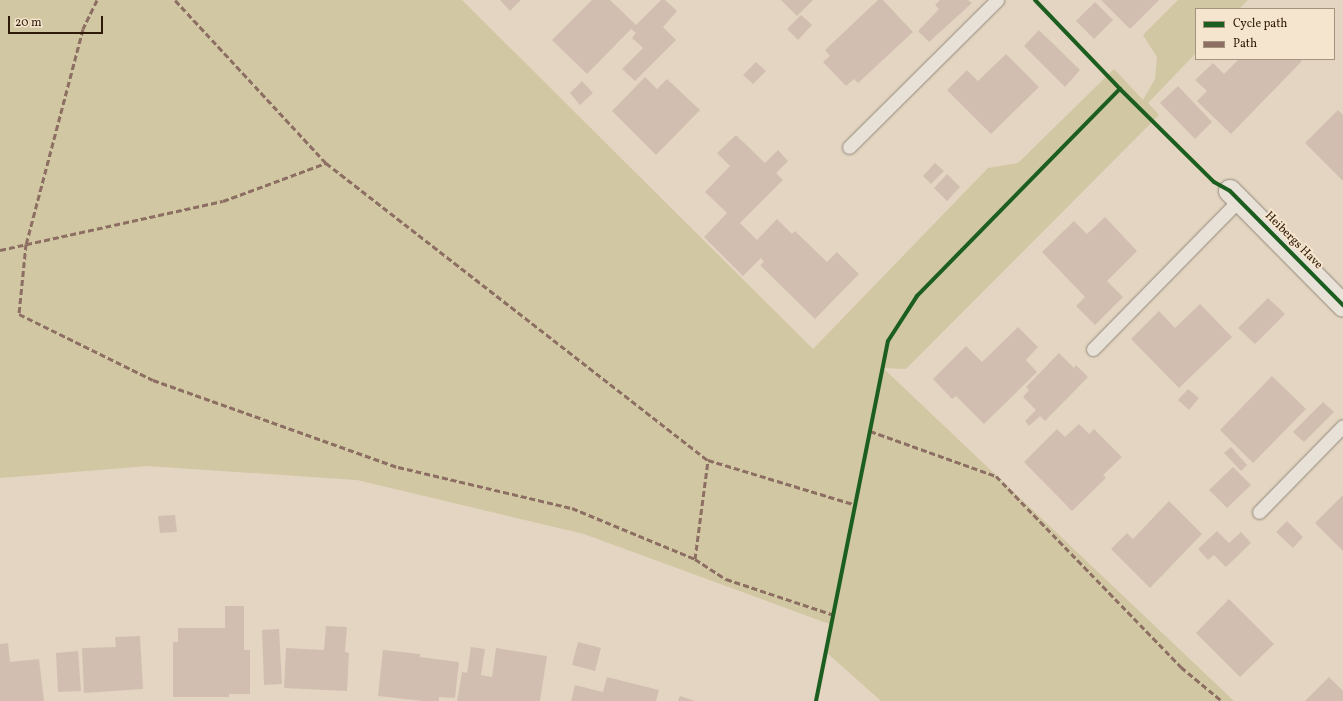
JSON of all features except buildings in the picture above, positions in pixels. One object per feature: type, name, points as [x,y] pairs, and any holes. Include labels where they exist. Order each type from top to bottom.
[{"type":"street","name":"Heibergs Have","points":[[1234,196],[1343,305]]},
{"type":"lane","points":[[849,147],[997,0]]},
{"type":"lane","points":[[1093,349],[1234,196]]},
{"type":"lane","points":[[1259,512],[1343,426]]},
{"type":"shaded area","points":[[0,0],[462,0],[813,349],[988,168],[1018,163],[1114,69],[1143,100],[1155,79],[1157,57],[1143,35],[1178,0],[1248,0],[1240,8],[1195,8],[1195,54],[1148,103],[1159,115],[906,369],[883,368],[1234,701],[881,701],[826,652],[832,625],[584,534],[357,480],[148,466],[0,478]]},
{"type":"marked path","points":[[97,0],[83,29],[26,244],[19,314],[153,380],[398,467],[572,508],[695,559],[726,579],[834,615]]},
{"type":"marked path","points":[[0,250],[223,201],[326,163],[175,0]]},
{"type":"marked path","points":[[326,163],[708,460],[856,505]]},
{"type":"marked path","points":[[870,431],[996,476],[1181,667],[1222,701]]},
{"type":"marked path","points":[[695,559],[708,460]]},
{"type":"cycle path","points":[[1035,0],[1120,89],[1214,182],[1230,191],[1343,305]]},
{"type":"cycle path","points":[[816,701],[888,341],[917,296],[1120,89]]}]
